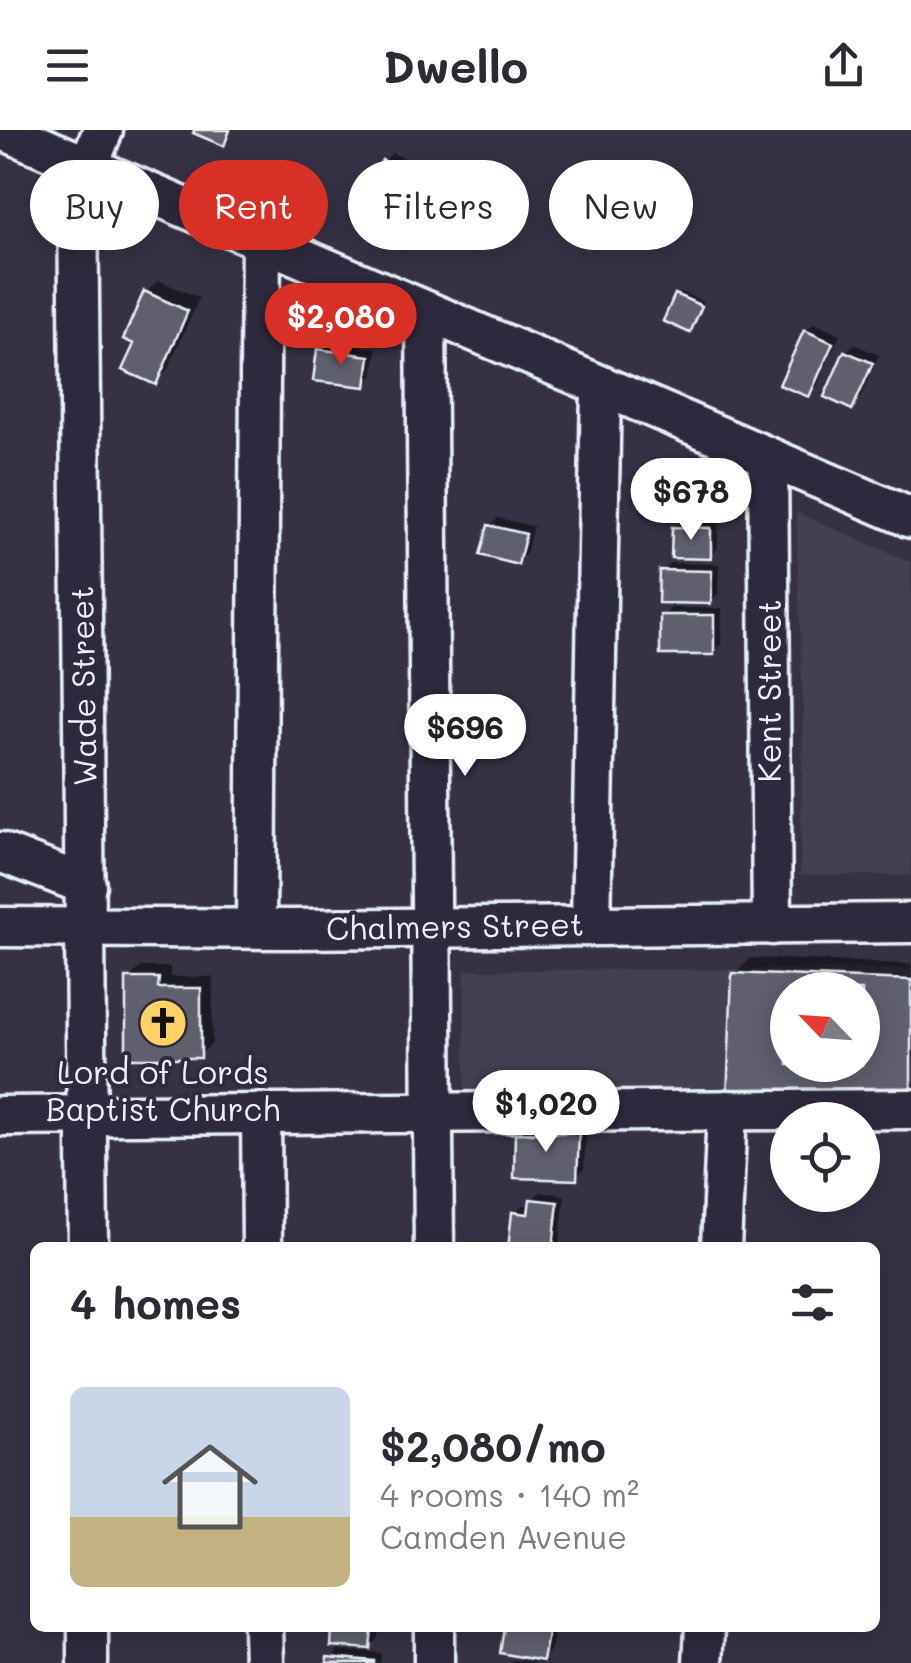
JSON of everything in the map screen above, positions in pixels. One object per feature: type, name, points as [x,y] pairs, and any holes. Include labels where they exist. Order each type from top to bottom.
[{"type":"street","points":[[3,130],[73,160]]},
{"type":"street","name":"Wade Street","points":[[92,160],[103,130]]},
{"type":"street","name":"Wade Street","points":[[79,250],[88,1242]]},
{"type":"street","points":[[256,928],[261,250]]},
{"type":"street","points":[[284,250],[911,518]]},
{"type":"street","points":[[426,311],[434,1242]]},
{"type":"street","points":[[591,926],[601,386]]},
{"type":"street","name":"Kent Street","points":[[768,457],[772,925]]},
{"type":"street","points":[[0,852],[86,885]]},
{"type":"street","name":"Chalmers Street","points":[[0,927],[911,924]]},
{"type":"street","points":[[0,1116],[911,1109]]},
{"type":"street","points":[[721,1242],[727,1110]]},
{"type":"street","points":[[261,1113],[262,1242]]},
{"type":"street","points":[[88,1632],[88,1663]]},
{"type":"street","points":[[264,1632],[264,1663]]},
{"type":"street","points":[[434,1632],[434,1663]]},
{"type":"street","points":[[703,1663],[704,1632]]},
{"type":"shaded area","points":[[796,512],[911,562],[911,875],[800,875],[803,713]]},
{"type":"shaded area","points":[[911,969],[911,1098],[465,1098],[465,970]]},
{"type":"building","points":[[230,130],[224,146],[193,133]]},
{"type":"building","points":[[144,291],[188,311],[156,385],[122,370],[134,344],[123,339]]},
{"type":"building","points":[[675,294],[702,306],[690,333],[663,321]]},
{"type":"building","points":[[804,330],[833,343],[809,397],[779,385]]},
{"type":"building","points":[[317,349],[370,356],[366,387],[313,381]]},
{"type":"building","points":[[844,351],[873,363],[852,410],[824,397]]},
{"type":"building","points":[[673,484],[713,486],[712,517],[671,516]]},
{"type":"building","points":[[488,525],[526,534],[518,565],[480,555]]},
{"type":"building","points":[[672,527],[711,528],[711,559],[671,558]]},
{"type":"building","points":[[659,570],[712,571],[711,604],[658,603]]},
{"type":"building","points":[[660,615],[714,615],[714,655],[660,655]]},
{"type":"building","points":[[732,973],[770,974],[770,1082],[880,1082],[880,979],[911,980],[911,1106],[727,1100]]},
{"type":"building","name":"Lord of Lords Baptist Church","points":[[126,978],[159,978],[158,988],[201,988],[201,1058],[126,1058]]},
{"type":"building","points":[[515,1131],[579,1133],[577,1180],[514,1178]]},
{"type":"building","points":[[530,1199],[558,1202],[554,1242],[509,1242],[512,1212],[528,1214]]},
{"type":"building","points":[[332,1632],[372,1632],[370,1649],[331,1646]]},
{"type":"building","points":[[503,1632],[548,1632],[543,1661],[500,1653]]},
{"type":"building","points":[[327,1657],[374,1661],[374,1663],[327,1663]]},
{"type":"place","name":"Lord of Lords Baptist Church","points":[[163,1023]]}]
